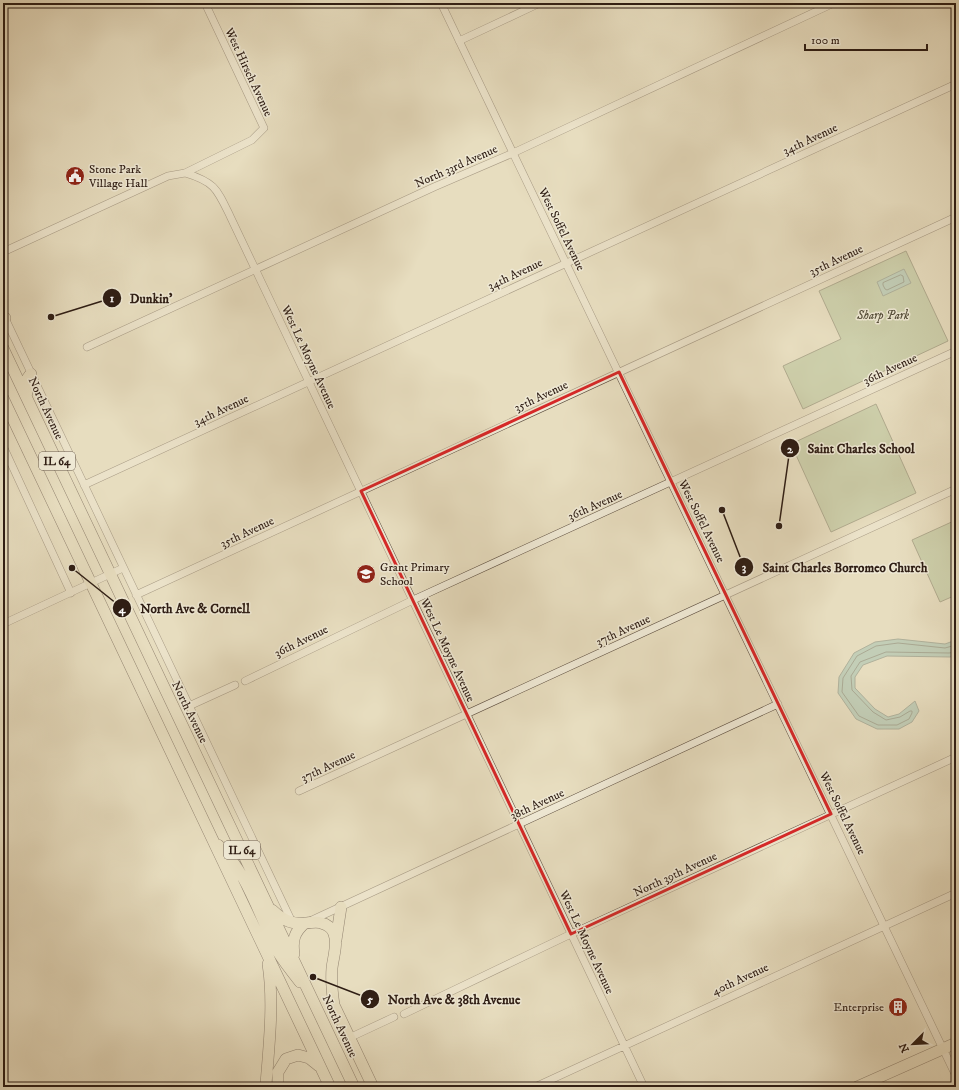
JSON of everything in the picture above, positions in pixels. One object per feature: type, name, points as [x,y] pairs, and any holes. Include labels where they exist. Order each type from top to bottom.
[{"type":"main road","name":"North Avenue","points":[[3,348],[315,1002],[354,1087]]},
{"type":"main road","points":[[28,400],[26,382],[28,377],[35,372]]},
{"type":"main road","name":"IL 64","points":[[3,398],[330,1087]]},
{"type":"main road","points":[[213,839],[227,853],[237,867],[279,953],[315,1002]]},
{"type":"main road","points":[[269,907],[277,915],[294,927]]},
{"type":"main road","points":[[341,907],[332,968],[332,994],[339,1016],[373,1087]]},
{"type":"main road","points":[[294,927],[312,922],[320,922],[327,925],[333,930],[335,945]]},
{"type":"main road","points":[[294,927],[293,939],[295,961]]},
{"type":"main road","points":[[266,952],[270,978],[267,1087]]},
{"type":"main road","points":[[858,1087],[956,1043]]},
{"type":"main road","points":[[278,1087],[278,1072],[286,1059],[298,1055],[309,1058],[322,1068]]},
{"type":"street","name":"West Hirsch Avenue","points":[[185,173],[252,140],[264,128],[205,3]]},
{"type":"street","name":"West Soffel Avenue","points":[[441,3],[943,1049]]},
{"type":"street","points":[[459,41],[540,3]]},
{"type":"street","name":"North 33rd Avenue","points":[[87,348],[434,187],[513,153],[834,3]]},
{"type":"street","name":"34th Avenue","points":[[84,485],[956,84]]},
{"type":"street","points":[[3,252],[168,176],[185,173]]},
{"type":"street","name":"West Le Moyne Avenue","points":[[185,173],[202,178],[217,190],[644,1087]]},
{"type":"street","name":"35th Avenue","points":[[136,595],[956,217]]},
{"type":"street","name":"North Avenue","points":[[4,317],[35,372],[84,485],[294,927]]},
{"type":"street","name":"36th Avenue","points":[[245,681],[413,600],[956,351]]},
{"type":"street","points":[[3,446],[71,593]]},
{"type":"street","name":"37th Avenue","points":[[299,792],[956,489]]},
{"type":"street","points":[[3,624],[123,568]]},
{"type":"street","points":[[189,706],[235,685]]},
{"type":"street","name":"38th Avenue","points":[[305,924],[778,704]]},
{"type":"street","name":"North 39th Avenue","points":[[404,1014],[571,934],[956,757]]},
{"type":"street","name":"40th Avenue","points":[[534,1087],[956,893]]},
{"type":"street","points":[[349,1038],[394,1017]]},
{"type":"street","points":[[943,1049],[956,1076]]},
{"type":"highlighted area","points":[[619,372],[831,814],[571,934],[361,491]]},
{"type":"green space","name":"Sharp Park","points":[[906,251],[948,341],[803,409],[783,366],[841,339],[819,291]]},
{"type":"green space","points":[[876,404],[916,493],[831,532],[791,444]]},
{"type":"green space","points":[[956,520],[956,595],[940,602],[912,540]]},
{"type":"water","points":[[904,269],[911,283],[883,296],[877,282]]},
{"type":"water","points":[[898,639],[945,644],[956,640],[956,655],[950,657],[887,656],[863,665],[855,677],[855,688],[875,709],[888,717],[899,714],[915,701],[919,711],[912,722],[899,729],[877,729],[856,719],[838,693],[839,677],[854,653],[875,642]]},
{"type":"place","name":"Stone Park Village Hall","points":[[75,176]]},
{"type":"place","name":"Dunkin'","points":[[51,317]]},
{"type":"place","name":"Saint Charles Borromeo Church","points":[[722,510]]},
{"type":"place","name":"Saint Charles School","points":[[779,526]]},
{"type":"place","name":"North Ave & Cornell","points":[[72,568]]},
{"type":"place","name":"Grant Primary School","points":[[366,574]]},
{"type":"place","name":"North Ave & 38th Avenue","points":[[313,977]]},
{"type":"place","name":"Enterprise","points":[[898,1007]]}]
